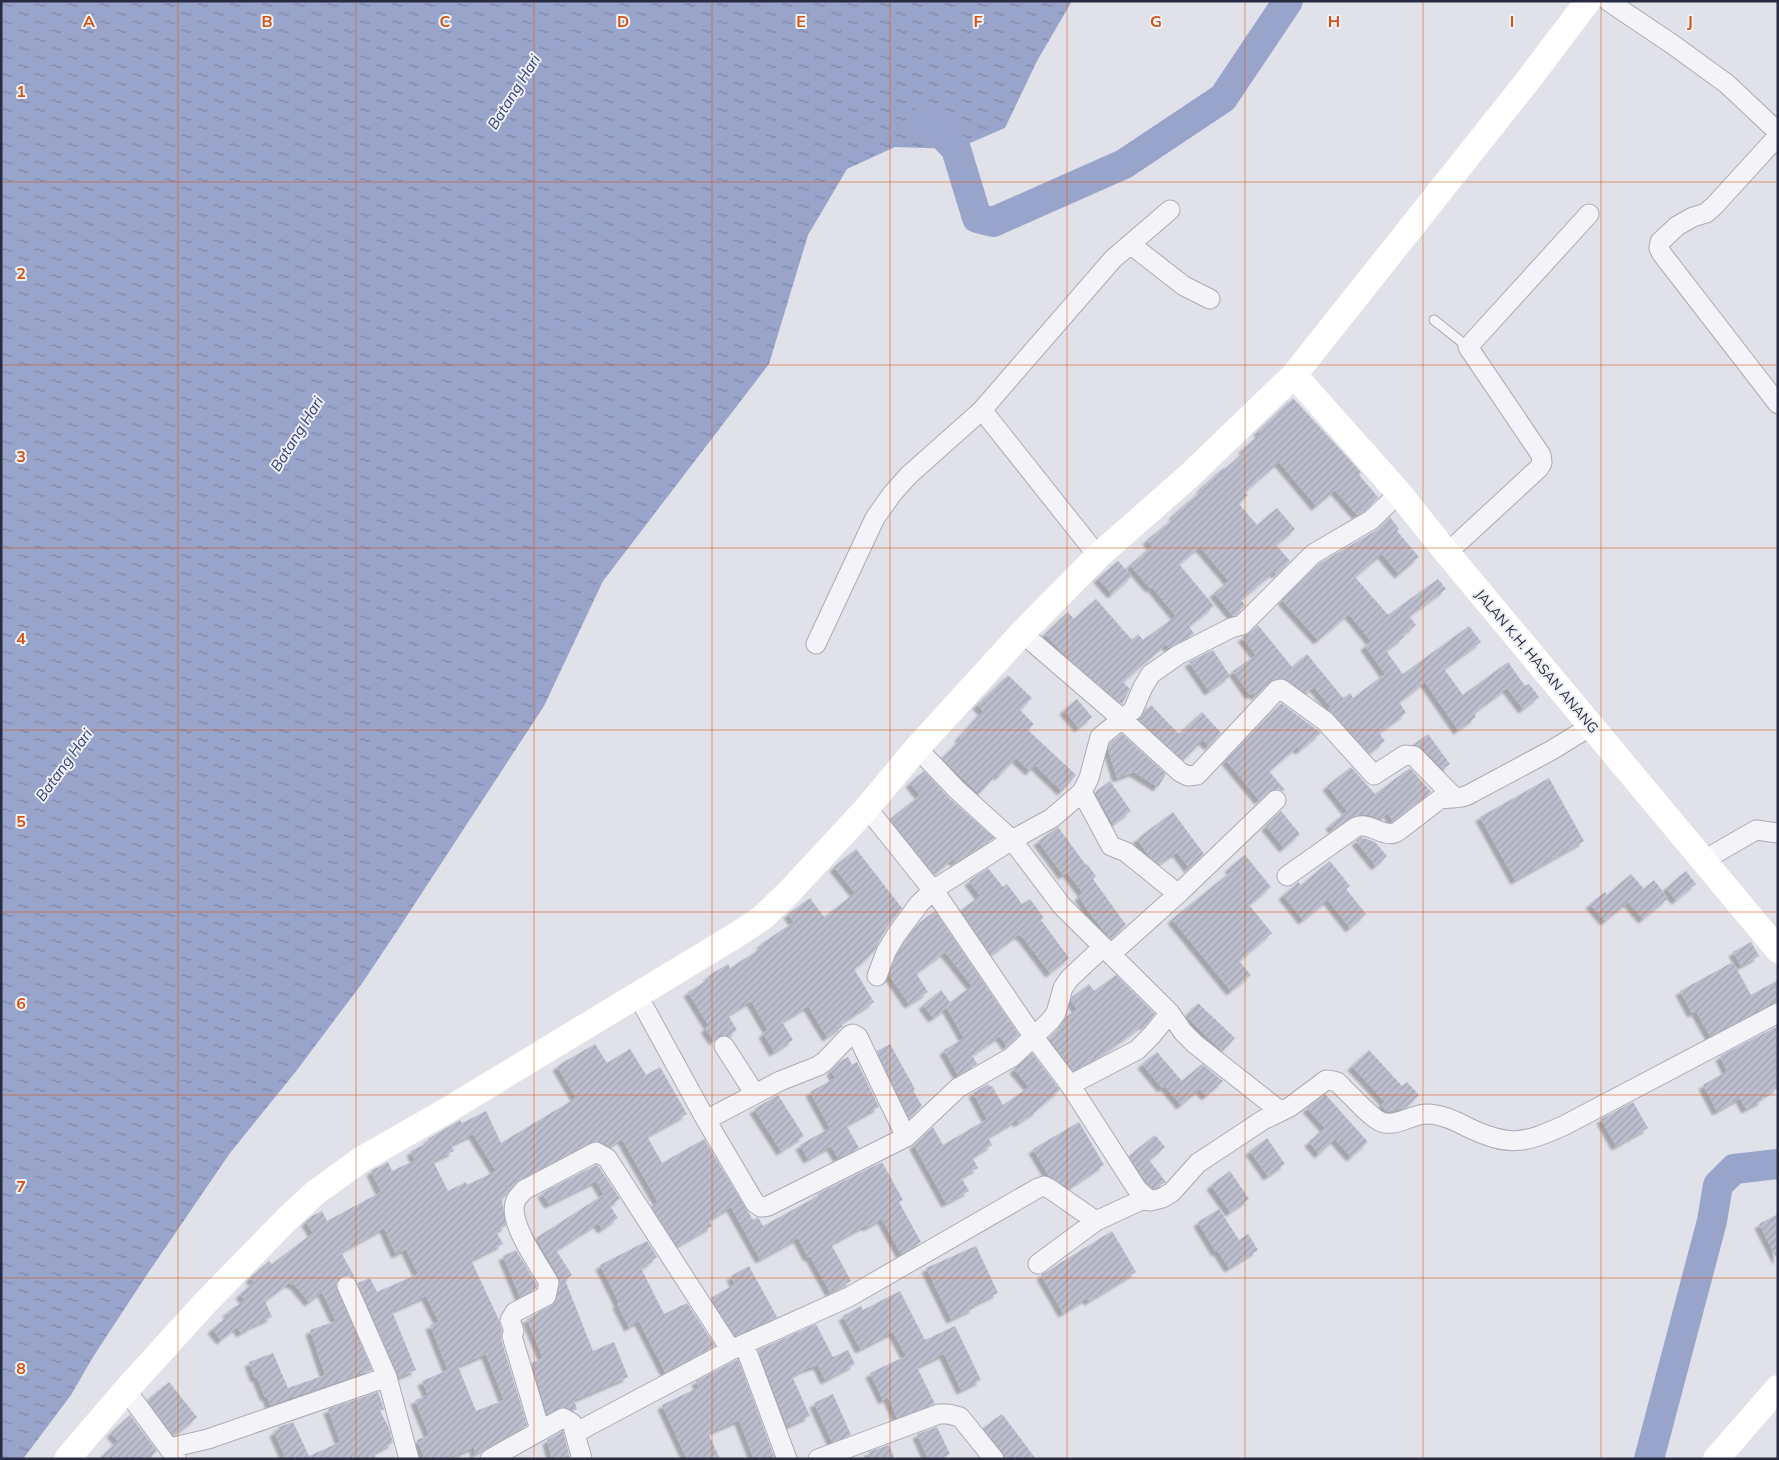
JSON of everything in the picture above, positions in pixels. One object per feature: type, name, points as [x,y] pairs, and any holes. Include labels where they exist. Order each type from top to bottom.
[{"type":"street","points":[[67,1459],[126,1390],[205,1303],[315,1193],[362,1159],[638,996],[762,918],[790,891],[867,808],[917,748],[1022,633],[1098,556],[1189,476],[1294,375],[1529,79],[1588,1]]},
{"type":"street","points":[[1608,1],[1727,84],[1778,134],[1714,206],[1706,213],[1693,217],[1677,226],[1660,242],[1659,248],[1778,404]]},
{"type":"street","points":[[816,644],[875,518],[892,494],[909,475],[982,410],[1113,259],[1170,210]]},
{"type":"street","points":[[1447,553],[1539,468],[1542,463],[1541,455],[1468,347],[1589,214]]},
{"type":"street","points":[[1130,244],[1184,286],[1210,299]]},
{"type":"street","name":"JALAN K.H. HASAN ANANG","points":[[1294,375],[1399,493],[1778,950]]},
{"type":"street","points":[[982,410],[1098,556]]},
{"type":"street","points":[[876,976],[886,952],[896,935],[919,904],[933,890],[1012,840],[1052,818],[1082,792],[1089,778],[1100,737],[1133,710],[1151,674],[1169,660],[1216,635],[1242,625],[1313,554],[1371,520],[1399,493]]},
{"type":"street","points":[[1022,633],[1180,772],[1188,776],[1197,775],[1277,690],[1281,689],[1324,721],[1374,775],[1408,754],[1414,756],[1454,798]]},
{"type":"street","points":[[1287,876],[1356,827],[1363,825],[1386,834],[1398,832],[1440,799],[1468,795],[1552,750],[1591,726]]},
{"type":"street","points":[[917,748],[957,790],[1012,840],[1062,906],[1170,1013],[1183,1032],[1195,1044],[1280,1112]]},
{"type":"street","points":[[1082,792],[1111,846],[1126,852],[1178,894]]},
{"type":"street","points":[[638,996],[706,1120],[755,1203],[761,1207],[768,1206],[906,1137],[958,1088],[1012,1057],[1051,1020],[1056,1013],[1063,988],[1069,979],[1178,894],[1276,800]]},
{"type":"street","points":[[867,808],[933,890],[1033,1036],[1070,1085],[1137,1189],[1150,1201],[1162,1198],[1172,1192],[1198,1162],[1263,1120],[1290,1107],[1326,1080],[1337,1082],[1368,1112],[1379,1121],[1388,1124],[1397,1123],[1412,1116],[1428,1114],[1454,1120],[1478,1132],[1503,1141],[1523,1141],[1543,1135],[1565,1125],[1778,1013]]},
{"type":"street","points":[[1704,860],[1756,830],[1778,833]]},
{"type":"street","points":[[1070,1085],[1137,1050],[1170,1013]]},
{"type":"street","points":[[706,1120],[780,1081],[818,1066],[850,1035],[854,1034],[858,1037],[906,1137]]},
{"type":"street","points":[[724,1046],[755,1094]]},
{"type":"street","points":[[540,1430],[512,1336],[514,1331],[510,1320],[514,1312],[546,1296],[550,1283],[516,1225],[514,1210],[516,1200],[524,1190],[596,1152],[607,1158],[737,1347],[787,1459]]},
{"type":"street","points":[[575,1433],[737,1347],[849,1297],[1038,1188],[1044,1186],[1050,1189],[1096,1221]]},
{"type":"street","points":[[1038,1264],[1096,1221],[1146,1198]]},
{"type":"street","points":[[348,1286],[387,1377],[409,1459]]},
{"type":"street","points":[[126,1390],[173,1453],[387,1377]]},
{"type":"street","points":[[1716,1459],[1778,1388]]},
{"type":"street","points":[[818,1459],[939,1414],[948,1414],[960,1417],[994,1459]]},
{"type":"street","points":[[490,1459],[562,1418],[572,1423],[582,1459]]},
{"type":"lane","points":[[1434,320],[1468,347]]},
{"type":"water","name":"Batang Hari","points":[[1,1],[1072,1],[1037,61],[1005,128],[956,149],[895,147],[847,169],[808,235],[769,364],[603,581],[544,706],[399,928],[363,982],[297,1070],[230,1153],[146,1276],[93,1357],[71,1395],[23,1459],[1,1459]]},
{"type":"building","points":[[1293,398],[1359,470],[1361,473],[1359,475],[1378,497],[1364,511],[1357,515],[1335,490],[1316,506],[1279,462],[1245,492],[1248,495],[1239,504],[1257,525],[1277,508],[1295,529],[1276,545],[1290,561],[1277,574],[1274,572],[1241,600],[1245,605],[1233,616],[1214,593],[1229,581],[1200,547],[1179,564],[1214,606],[1189,626],[1194,634],[1169,648],[1166,644],[1123,682],[1130,689],[1122,704],[1072,662],[1045,634],[1068,612],[1074,619],[1096,599],[1132,640],[1138,634],[1143,640],[1176,616],[1152,587],[1150,588],[1130,565],[1152,546],[1147,540],[1175,517],[1173,515],[1202,490],[1201,488],[1223,468],[1225,469],[1245,451],[1243,449],[1260,434],[1258,431]]},
{"type":"building","points":[[1390,517],[1399,529],[1397,531],[1419,557],[1399,574],[1382,554],[1355,577],[1388,615],[1438,579],[1446,589],[1409,616],[1416,625],[1386,651],[1403,674],[1469,626],[1481,642],[1444,669],[1463,695],[1508,662],[1525,686],[1529,684],[1539,697],[1523,709],[1507,688],[1474,713],[1476,717],[1458,730],[1425,682],[1399,702],[1406,713],[1379,733],[1385,741],[1369,753],[1328,709],[1331,707],[1314,687],[1306,693],[1287,680],[1279,678],[1269,682],[1256,696],[1253,693],[1250,695],[1233,671],[1256,655],[1242,637],[1250,633],[1258,625],[1292,667],[1307,654],[1343,698],[1350,693],[1353,698],[1385,674],[1365,646],[1371,641],[1349,614],[1318,640],[1282,600],[1320,563],[1377,530]]},
{"type":"building","points":[[1118,561],[1132,576],[1112,594],[1098,578]]},
{"type":"building","points":[[1213,650],[1230,676],[1209,691],[1189,662]]},
{"type":"building","points":[[1008,675],[1032,698],[1020,710],[1034,724],[1028,730],[1076,775],[1062,791],[1035,765],[1030,771],[1016,758],[999,776],[997,774],[979,794],[942,758],[961,739],[959,737],[983,711],[977,705]]},
{"type":"building","points":[[1077,699],[1092,717],[1079,728],[1064,710]]},
{"type":"building","points":[[1281,703],[1321,733],[1300,750],[1297,747],[1269,771],[1285,790],[1273,789],[1259,800],[1226,760]]},
{"type":"building","points":[[1151,705],[1179,734],[1202,712],[1221,733],[1209,746],[1203,740],[1183,760],[1139,719],[1147,707]]},
{"type":"building","points":[[1122,734],[1166,774],[1158,787],[1134,772],[1117,778],[1108,749],[1110,743]]},
{"type":"building","points":[[1428,734],[1450,764],[1443,769],[1422,748],[1413,745]]},
{"type":"building","points":[[1351,767],[1375,794],[1410,768],[1431,792],[1393,821],[1388,813],[1381,819],[1369,815],[1359,815],[1349,818],[1333,829],[1330,825],[1347,811],[1327,786]]},
{"type":"building","points":[[924,771],[949,798],[994,838],[955,862],[953,859],[934,874],[890,819],[920,795],[910,783]]},
{"type":"building","points":[[1549,778],[1584,841],[1515,880],[1480,817]]},
{"type":"building","points":[[1110,781],[1131,811],[1113,824],[1095,792]]},
{"type":"building","points":[[1281,811],[1300,834],[1284,848],[1266,826]]},
{"type":"building","points":[[1173,812],[1204,854],[1189,868],[1177,852],[1159,864],[1149,856],[1137,839]]},
{"type":"building","points":[[1058,827],[1096,876],[1093,879],[1126,925],[1111,939],[1089,912],[1079,896],[1083,893],[1067,872],[1063,875],[1038,841]]},
{"type":"building","points":[[1361,837],[1375,842],[1387,856],[1376,866],[1356,841]]},
{"type":"building","points":[[856,849],[902,908],[886,929],[873,953],[854,969],[874,1002],[841,1023],[843,1026],[827,1037],[808,1006],[782,1022],[793,1040],[774,1052],[763,1033],[768,1030],[751,1001],[728,1015],[737,1030],[728,1036],[718,1036],[714,1041],[705,1028],[709,1026],[688,992],[709,979],[708,976],[728,964],[730,968],[763,947],[761,944],[794,922],[788,914],[810,898],[824,917],[855,893],[834,867]]},
{"type":"building","points":[[1245,855],[1271,887],[1249,905],[1272,933],[1239,961],[1251,975],[1231,991],[1172,919],[1232,871],[1229,868]]},
{"type":"building","points":[[1330,861],[1350,886],[1346,889],[1366,914],[1350,928],[1328,900],[1303,920],[1283,895],[1298,882],[1301,885]]},
{"type":"building","points":[[988,868],[1003,887],[1007,884],[1022,904],[1030,899],[1044,918],[1041,920],[1069,958],[1050,973],[1019,934],[991,955],[961,910],[980,896],[969,881]]},
{"type":"building","points":[[1686,871],[1696,884],[1676,900],[1666,888]]},
{"type":"building","points":[[1631,874],[1644,889],[1654,880],[1668,898],[1643,919],[1628,902],[1605,921],[1590,904],[1605,892],[1607,895]]},
{"type":"building","points":[[935,911],[1019,1035],[1007,1046],[1000,1036],[972,1055],[977,1064],[958,1075],[944,1050],[964,1038],[947,1008],[933,1018],[923,1005],[941,990],[950,1002],[972,986],[945,952],[916,973],[928,992],[909,1004],[889,975],[905,941],[919,923]]},
{"type":"building","points":[[1751,942],[1759,956],[1741,966],[1733,952]]},
{"type":"building","points":[[1733,962],[1751,995],[1778,980],[1778,1002],[1710,1036],[1696,1011],[1692,1013],[1680,991]]},
{"type":"building","points":[[1116,975],[1155,1014],[1145,1026],[1144,1024],[1099,1057],[1073,1071],[1049,1038],[1060,1027],[1066,1017],[1077,1009],[1071,1001],[1072,997],[1089,984],[1094,991]]},
{"type":"building","points":[[1198,1003],[1235,1038],[1222,1051],[1186,1016]]},
{"type":"building","points":[[1778,1026],[1778,1088],[1762,1097],[1763,1100],[1746,1109],[1740,1098],[1717,1111],[1703,1085],[1727,1071],[1720,1056]]},
{"type":"building","points":[[595,1044],[607,1063],[630,1049],[646,1075],[660,1067],[687,1114],[647,1136],[662,1163],[704,1139],[753,1220],[758,1217],[763,1226],[818,1196],[817,1194],[882,1162],[903,1200],[899,1202],[921,1242],[901,1254],[882,1219],[867,1227],[866,1225],[831,1244],[851,1281],[830,1292],[798,1238],[760,1259],[731,1207],[709,1220],[712,1226],[677,1246],[651,1206],[658,1202],[622,1139],[610,1147],[601,1142],[591,1142],[515,1183],[506,1196],[501,1199],[506,1226],[496,1231],[503,1244],[471,1260],[499,1320],[502,1331],[501,1339],[527,1425],[475,1454],[474,1447],[446,1459],[425,1459],[417,1440],[429,1435],[415,1400],[428,1395],[422,1381],[458,1366],[476,1411],[504,1400],[486,1354],[448,1370],[430,1325],[439,1322],[426,1296],[392,1311],[416,1370],[399,1377],[358,1283],[370,1278],[377,1292],[418,1274],[406,1249],[396,1254],[384,1228],[341,1252],[355,1278],[349,1275],[343,1276],[338,1279],[336,1285],[372,1370],[270,1405],[257,1377],[255,1378],[249,1362],[273,1353],[288,1388],[325,1375],[310,1330],[336,1321],[322,1292],[309,1302],[294,1284],[292,1285],[290,1282],[265,1301],[272,1317],[241,1333],[237,1327],[221,1340],[212,1329],[229,1315],[227,1312],[245,1300],[240,1294],[254,1282],[250,1278],[269,1261],[272,1264],[313,1233],[306,1222],[312,1216],[322,1211],[327,1221],[381,1192],[371,1171],[388,1162],[392,1171],[415,1160],[411,1151],[429,1142],[428,1139],[460,1120],[462,1123],[486,1111],[501,1143],[576,1098],[557,1066]],"holes":[[[473,1134],[496,1171],[467,1185],[466,1182],[448,1191],[433,1161],[454,1151],[451,1145]]]},
{"type":"building","points":[[890,1044],[915,1089],[913,1090],[922,1106],[909,1118],[877,1051]]},
{"type":"building","points":[[1369,1050],[1402,1086],[1407,1082],[1419,1095],[1406,1107],[1387,1112],[1381,1105],[1385,1102],[1352,1066]]},
{"type":"building","points":[[1157,1052],[1182,1081],[1202,1064],[1223,1081],[1206,1096],[1200,1089],[1181,1105],[1165,1086],[1162,1088],[1142,1064]]},
{"type":"building","points":[[1032,1053],[1060,1090],[1038,1110],[1018,1123],[1017,1120],[988,1137],[992,1145],[972,1157],[978,1168],[961,1177],[969,1191],[946,1203],[914,1145],[933,1127],[943,1145],[987,1119],[973,1093],[988,1084],[990,1087],[992,1086],[1003,1105],[1029,1087],[1014,1069]]},
{"type":"building","points":[[848,1057],[852,1065],[857,1062],[879,1107],[846,1125],[859,1148],[838,1158],[831,1146],[808,1159],[800,1145],[830,1128],[810,1092],[835,1078],[831,1071],[839,1062]]},
{"type":"building","points":[[1325,1094],[1368,1142],[1351,1157],[1335,1139],[1319,1154],[1309,1142],[1325,1128],[1307,1108]]},
{"type":"building","points":[[778,1095],[804,1136],[781,1151],[754,1109]]},
{"type":"building","points":[[1633,1102],[1648,1128],[1616,1146],[1601,1119]]},
{"type":"building","points":[[1079,1122],[1104,1165],[1069,1188],[1049,1176],[1033,1149]]},
{"type":"building","points":[[1155,1135],[1165,1147],[1149,1160],[1166,1182],[1153,1189],[1146,1182],[1129,1156]]},
{"type":"building","points":[[1267,1138],[1285,1164],[1268,1176],[1250,1151]]},
{"type":"building","points":[[596,1165],[620,1199],[610,1205],[596,1181],[549,1204],[542,1193]]},
{"type":"building","points":[[1230,1171],[1249,1199],[1230,1212],[1211,1185]]},
{"type":"building","points":[[603,1195],[618,1218],[602,1229],[598,1223],[556,1250],[572,1275],[565,1280],[593,1351],[614,1342],[628,1377],[574,1400],[577,1409],[573,1411],[562,1407],[547,1414],[532,1363],[543,1358],[527,1319],[555,1303],[560,1285],[559,1277],[536,1238]]},
{"type":"building","points":[[1219,1209],[1239,1240],[1248,1234],[1258,1250],[1229,1268],[1218,1251],[1216,1252],[1198,1222]]},
{"type":"building","points":[[1778,1214],[1778,1261],[1759,1224]]},
{"type":"building","points":[[1112,1231],[1136,1272],[1089,1301],[1087,1298],[1063,1313],[1041,1275]]},
{"type":"building","points":[[647,1241],[657,1257],[641,1268],[664,1314],[687,1303],[715,1346],[665,1372],[639,1321],[629,1327],[600,1265]]},
{"type":"building","points":[[976,1246],[998,1293],[973,1305],[974,1308],[951,1319],[926,1268]]},
{"type":"building","points":[[516,1250],[537,1285],[536,1288],[520,1297],[503,1256]]},
{"type":"building","points":[[749,1266],[777,1317],[735,1336],[711,1298],[735,1284],[731,1276]]},
{"type":"building","points":[[900,1291],[925,1340],[955,1326],[981,1380],[961,1390],[944,1354],[917,1367],[935,1404],[897,1418],[888,1397],[883,1400],[870,1373],[906,1356],[893,1332],[860,1349],[843,1316],[861,1306],[863,1310]]},
{"type":"building","points":[[816,1324],[833,1357],[848,1350],[855,1364],[825,1380],[818,1365],[792,1376],[810,1416],[787,1426],[758,1350]]},
{"type":"building","points":[[738,1359],[775,1459],[754,1459],[739,1420],[708,1433],[720,1459],[687,1459],[662,1405],[699,1387],[696,1381]]},
{"type":"building","points":[[169,1382],[197,1417],[174,1436],[147,1400]]},
{"type":"building","points":[[378,1392],[384,1409],[380,1411],[389,1428],[393,1443],[374,1453],[376,1459],[286,1459],[274,1432],[279,1429],[278,1427],[293,1422],[309,1456],[340,1442],[328,1409]]},
{"type":"building","points":[[833,1394],[851,1435],[832,1442],[814,1403]]},
{"type":"building","points":[[1002,1414],[1036,1459],[1005,1459],[1003,1452],[983,1428]]},
{"type":"building","points":[[130,1415],[157,1451],[149,1459],[99,1459],[118,1441],[111,1433]]},
{"type":"building","points":[[937,1427],[950,1454],[940,1459],[928,1459],[917,1434]]},
{"type":"building","points":[[563,1431],[570,1459],[552,1459],[547,1440]]},
{"type":"building","points":[[889,1445],[895,1459],[871,1459],[868,1452]]},
{"type":"waterway","points":[[926,120],[956,149],[977,218],[993,222],[1124,164],[1223,98],[1288,1]]},
{"type":"waterway","points":[[1649,1459],[1712,1221],[1718,1185],[1734,1169],[1778,1164]]}]
